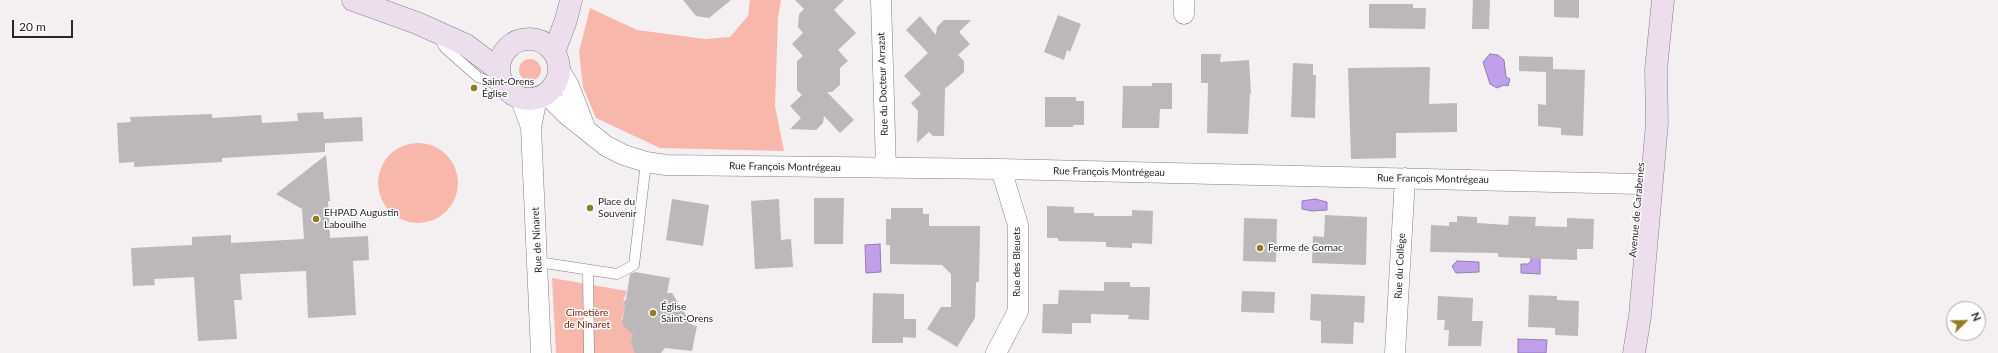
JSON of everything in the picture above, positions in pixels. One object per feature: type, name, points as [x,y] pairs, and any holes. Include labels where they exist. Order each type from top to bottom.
[{"type":"street","points":[[353,0],[417,23],[466,45],[501,75]]},
{"type":"street","name":"Rue du Docteur Arrazat","points":[[881,0],[886,168]]},
{"type":"street","name":"Avenue de Carabenes","points":[[1628,353],[1627,315],[1640,184],[1644,124],[1656,69],[1663,0]]},
{"type":"street","points":[[514,43],[506,50],[501,59],[501,75],[506,88],[534,96],[554,87],[558,78],[550,53],[569,10]]},
{"type":"street","points":[[466,45],[514,43],[525,39],[550,53],[569,86],[587,132]]},
{"type":"street","name":"Avenue de Carabenes","points":[[1634,353],[1640,316],[1657,123],[1656,69]]},
{"type":"street","name":"Rue François Montrégeau","points":[[534,96],[566,114],[587,132],[612,148],[646,162],[666,165],[1001,169],[1640,184]]},
{"type":"street","name":"Rue de Ninaret","points":[[534,96],[531,127],[541,353]]},
{"type":"street","name":"Rue des Bleuets","points":[[996,353],[1018,311],[1018,225],[1001,169]]},
{"type":"street","name":"Rue du Collège","points":[[1395,353],[1404,178]]},
{"type":"lane","points":[[434,31],[445,48],[478,77],[495,84],[501,75]]},
{"type":"lane","points":[[538,262],[617,274],[634,264],[646,162]]},
{"type":"lane","points":[[588,270],[589,353]]},
{"type":"green space","points":[[750,0],[781,0],[778,18],[775,106],[784,151],[660,148],[596,118],[583,87],[579,52],[590,8],[637,30],[705,39],[730,37],[748,16]]},
{"type":"green space","points":[[530,59],[538,62],[541,70],[538,78],[530,81],[522,78],[519,70],[522,62]]},
{"type":"green space","points":[[418,143],[433,146],[446,155],[455,168],[458,183],[455,198],[446,211],[433,220],[418,223],[403,220],[390,211],[381,198],[378,183],[381,168],[390,155],[403,146]]},
{"type":"green space","name":"Cimetière de Ninaret","points":[[552,278],[627,291],[623,302],[625,305],[622,319],[620,320],[635,322],[636,353],[556,353]]},
{"type":"shaded area","points":[[1490,54],[1498,55],[1504,60],[1506,77],[1510,79],[1508,86],[1504,85],[1497,88],[1490,84],[1483,62]]},
{"type":"shaded area","points":[[1315,199],[1327,202],[1327,210],[1312,211],[1302,209],[1302,201]]},
{"type":"shaded area","points":[[880,244],[881,272],[866,273],[865,245]]},
{"type":"shaded area","points":[[1531,255],[1540,255],[1540,274],[1521,273],[1521,264],[1528,264],[1531,261]]},
{"type":"shaded area","points":[[1457,261],[1479,262],[1479,272],[1456,273],[1452,266]]},
{"type":"shaded area","points":[[1518,339],[1547,340],[1546,353],[1518,353]]},
{"type":"building","points":[[683,0],[731,0],[709,18],[696,16]]},
{"type":"building","points":[[795,0],[844,0],[834,10],[856,33],[838,50],[848,61],[840,68],[840,85],[832,92],[827,92],[854,120],[840,133],[824,116],[823,123],[816,130],[790,129],[801,118],[790,106],[802,95],[797,90],[797,61],[803,56],[792,44],[803,33],[798,27],[799,14],[804,9]]},
{"type":"building","points":[[1473,0],[1490,0],[1489,29],[1472,29]]},
{"type":"building","points":[[1554,0],[1579,0],[1579,18],[1554,17]]},
{"type":"building","points":[[1369,4],[1413,4],[1413,8],[1426,8],[1425,29],[1369,28]]},
{"type":"building","points":[[1058,15],[1081,24],[1070,52],[1067,50],[1064,60],[1044,52]]},
{"type":"building","points":[[920,16],[936,35],[937,27],[944,20],[971,20],[959,32],[970,44],[958,55],[964,61],[964,72],[946,88],[945,87],[944,136],[933,136],[929,132],[917,143],[918,111],[911,103],[921,94],[904,76],[928,53],[906,30]]},
{"type":"building","points":[[1201,54],[1221,54],[1220,62],[1249,60],[1251,93],[1248,134],[1207,133],[1208,83],[1201,83]]},
{"type":"building","points":[[1519,56],[1553,57],[1553,69],[1585,70],[1583,136],[1561,135],[1561,128],[1538,126],[1538,104],[1546,105],[1546,72],[1519,71]]},
{"type":"building","points":[[1293,63],[1313,64],[1313,75],[1316,75],[1315,118],[1291,117]]},
{"type":"building","points":[[1430,67],[1429,104],[1457,103],[1457,132],[1396,133],[1396,158],[1351,159],[1348,68]]},
{"type":"building","points":[[1152,83],[1172,83],[1172,109],[1160,109],[1159,128],[1122,128],[1123,86],[1152,86]]},
{"type":"building","points":[[1045,97],[1076,97],[1076,101],[1084,101],[1084,125],[1073,125],[1073,127],[1045,127]]},
{"type":"building","points":[[323,112],[324,119],[362,117],[363,141],[325,143],[325,152],[222,158],[222,162],[134,167],[134,162],[119,163],[117,123],[131,122],[130,117],[212,114],[212,118],[261,115],[262,123],[298,121],[297,113]]},
{"type":"building","name":"EHPAD Augustin Labouilhe","points":[[326,155],[330,201],[328,201],[330,238],[368,236],[369,260],[353,261],[356,315],[308,318],[306,271],[240,274],[242,300],[234,300],[237,339],[198,341],[194,277],[154,279],[155,285],[133,286],[131,248],[192,245],[192,237],[231,235],[231,243],[304,239],[302,209],[276,194]]},
{"type":"building","points":[[814,198],[844,198],[843,244],[814,244]]},
{"type":"building","points":[[672,199],[709,205],[703,246],[666,240]]},
{"type":"building","points":[[779,199],[781,240],[791,239],[793,267],[755,269],[751,201]]},
{"type":"building","points":[[1047,206],[1074,207],[1074,213],[1094,213],[1094,216],[1132,216],[1132,210],[1153,211],[1152,244],[1132,243],[1132,248],[1106,247],[1106,242],[1058,241],[1058,238],[1047,238]]},
{"type":"building","points":[[891,208],[923,208],[923,214],[929,214],[929,226],[980,226],[979,282],[976,282],[975,318],[957,347],[927,329],[941,307],[951,307],[951,274],[942,265],[890,264],[890,245],[886,245],[886,219],[891,219]]},
{"type":"building","points":[[1325,215],[1367,217],[1366,265],[1312,263],[1313,236],[1324,237]]},
{"type":"building","points":[[1457,216],[1477,217],[1477,223],[1508,225],[1509,216],[1536,217],[1535,226],[1567,227],[1567,218],[1594,219],[1593,249],[1577,249],[1577,260],[1498,257],[1498,253],[1430,252],[1431,225],[1449,226],[1449,222],[1457,222]]},
{"type":"building","name":"Ferme de Cornac","points":[[1244,218],[1277,219],[1276,262],[1243,261]]},
{"type":"building","name":"Église Saint-Orens","points":[[635,272],[670,278],[667,293],[672,293],[692,325],[697,326],[692,351],[665,348],[661,353],[635,353],[631,343],[633,333],[629,332],[622,323],[625,305],[623,302],[626,300],[630,274]]},
{"type":"building","points":[[1104,282],[1130,282],[1130,287],[1150,287],[1149,320],[1128,319],[1129,315],[1091,314],[1091,323],[1072,323],[1072,334],[1042,333],[1043,304],[1058,304],[1059,290],[1104,291]]},
{"type":"building","points":[[1242,291],[1275,292],[1274,313],[1241,312]]},
{"type":"building","points":[[873,293],[904,294],[904,319],[916,319],[916,338],[903,337],[903,343],[872,343]]},
{"type":"building","points":[[1311,294],[1365,296],[1364,323],[1354,322],[1353,344],[1321,343],[1321,321],[1310,320]]},
{"type":"building","points":[[1529,295],[1557,296],[1557,300],[1579,301],[1578,336],[1555,335],[1555,328],[1528,327]]},
{"type":"building","points":[[1438,296],[1473,298],[1472,321],[1483,321],[1481,346],[1448,346],[1449,330],[1444,330],[1445,320],[1437,320]]},
{"type":"place","name":"Saint-Orens Église","points":[[474,88]]},
{"type":"place","name":"Place du Souvenir","points":[[590,208]]},
{"type":"place","name":"EHPAD Augustin Labouilhe","points":[[316,219]]},
{"type":"place","name":"Ferme de Cornac","points":[[1260,248]]},
{"type":"place","name":"Église Saint-Orens","points":[[653,313]]}]
